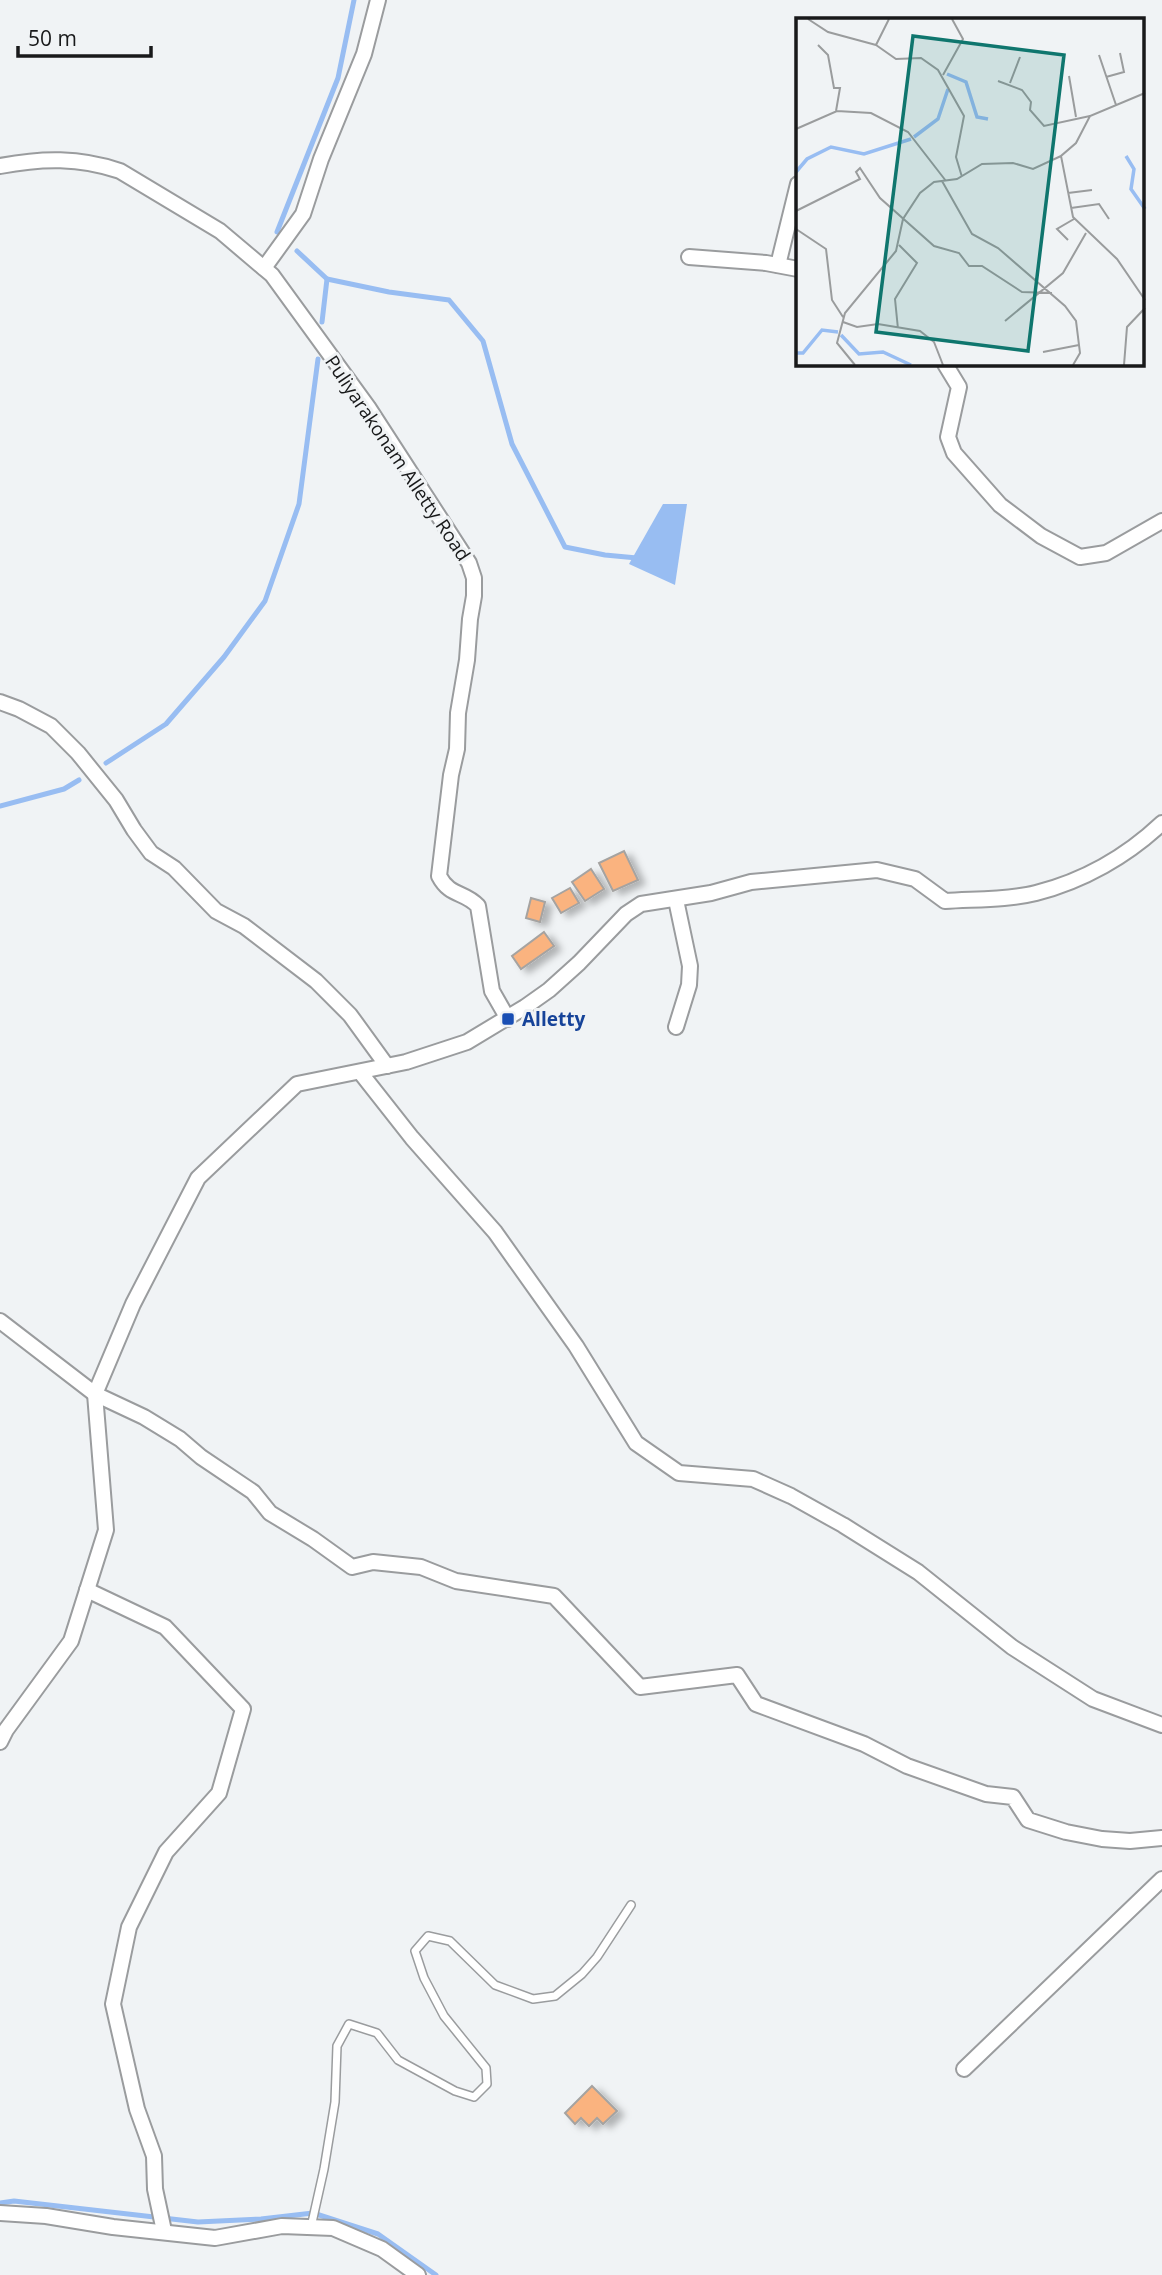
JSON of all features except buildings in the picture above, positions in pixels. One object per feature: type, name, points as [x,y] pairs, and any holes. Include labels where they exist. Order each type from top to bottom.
[{"type":"street","points":[[264,268],[303,214],[324,149],[364,54],[378,0]]},
{"type":"street","name":"Puliyarakonam Alletty Road","points":[[0,166],[46,158],[96,163],[120,171],[220,231],[272,275],[368,407],[419,483],[451,538],[466,557],[472,569],[475,586],[470,641],[460,698],[457,749],[448,795],[439,876],[449,890],[471,899],[478,906],[492,991],[508,1018]]},
{"type":"street","points":[[778,265],[796,192]]},
{"type":"street","points":[[689,257],[796,269]]},
{"type":"street","points":[[945,366],[959,387],[948,437],[954,453],[1000,505],[1041,536],[1080,557],[1106,553],[1162,521]]},
{"type":"street","points":[[0,702],[51,726],[78,753],[116,800],[151,853],[174,868],[216,911],[244,926],[316,981],[350,1015],[387,1066]]},
{"type":"street","points":[[0,1742],[71,1641],[106,1530],[95,1394],[133,1304],[198,1178],[297,1084],[425,1057],[467,1042],[549,990],[579,963],[625,914],[640,904],[676,900],[751,882],[877,870],[915,879],[945,901],[1034,894],[1103,867],[1162,823]]},
{"type":"street","points":[[676,900],[690,966],[689,985],[676,1027]]},
{"type":"street","points":[[360,1072],[412,1138],[495,1232],[576,1346],[636,1443],[679,1473],[753,1479],[791,1496],[844,1525],[918,1572],[1012,1647],[1093,1699],[1162,1725]]},
{"type":"street","points":[[0,1321],[95,1394],[144,1416],[180,1439],[201,1457],[253,1492],[270,1513],[352,1567],[373,1562],[421,1567],[456,1581],[554,1596],[640,1687],[737,1675],[756,1704],[864,1744],[907,1766],[986,1794],[1013,1797],[1028,1820],[1066,1832],[1102,1839],[1130,1841],[1162,1838]]},
{"type":"street","points":[[87,1590],[165,1627],[243,1709],[219,1793],[166,1852],[129,1927],[113,2004],[137,2109],[154,2156],[155,2189],[164,2231]]},
{"type":"street","points":[[964,2069],[1162,1879]]},
{"type":"street","points":[[0,2213],[46,2216],[113,2227],[215,2238],[282,2226],[333,2228],[382,2249],[418,2275]]},
{"type":"lane","points":[[311,2226],[335,2102],[337,2046],[349,2024],[377,2033],[398,2060],[455,2091],[474,2096],[487,2084],[486,2068],[444,2016],[424,1978],[415,1951],[428,1936],[450,1941],[495,1985],[533,1998],[555,1996],[582,1974],[597,1957],[631,1905]]},
{"type":"water","points":[[663,504],[687,504],[675,585],[629,564]]},
{"type":"waterway","points":[[277,232],[338,78],[354,0]]},
{"type":"waterway","points":[[297,251],[327,279],[389,292],[449,300],[483,341],[512,444],[565,547],[637,558]]},
{"type":"waterway","points":[[322,322],[327,279]]},
{"type":"waterway","points":[[106,763],[166,724],[224,657],[265,601],[299,504],[318,359]]},
{"type":"waterway","points":[[0,806],[64,789],[79,780]]},
{"type":"waterway","points":[[0,2203],[14,2201],[198,2222],[313,2213],[378,2234],[436,2275]]},
{"type":"place","name":"Alletty","points":[[508,1019]]}]
